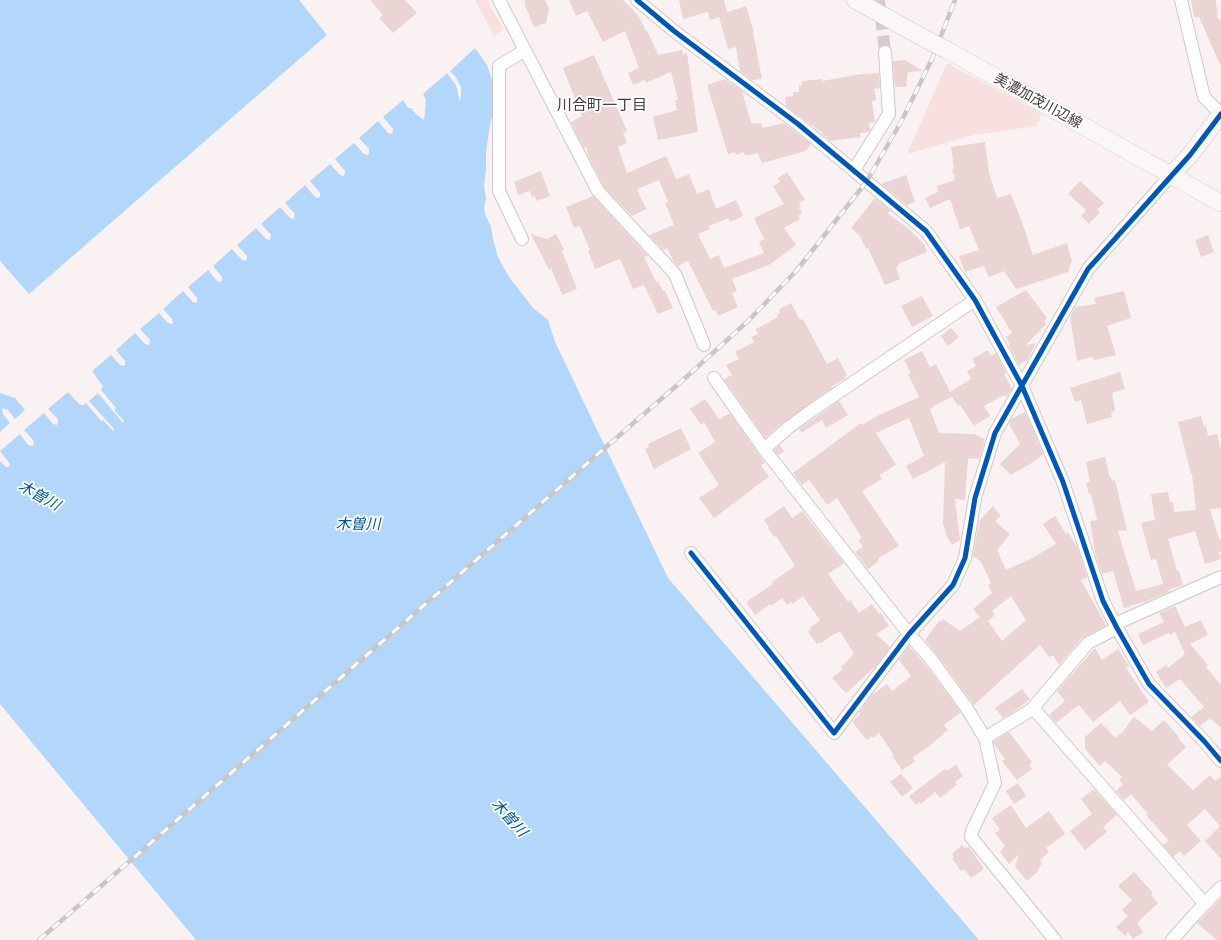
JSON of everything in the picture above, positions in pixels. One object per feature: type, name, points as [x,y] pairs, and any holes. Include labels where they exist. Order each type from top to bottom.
[{"type":"main road","name":"美濃加茂川辺線","points":[[855,0],[1221,203]]},
{"type":"main road","points":[[1171,175],[1190,155],[1221,114]]},
{"type":"street","points":[[498,0],[598,191],[676,274],[704,345]]},
{"type":"street","points":[[637,0],[681,36],[798,124],[926,231],[975,300],[1022,386],[1063,482],[1103,601],[1116,626],[1149,684],[1204,741],[1221,761]]},
{"type":"street","points":[[1181,0],[1204,97],[1221,114]]},
{"type":"street","points":[[522,239],[499,191],[499,66],[524,51]]},
{"type":"street","points":[[854,170],[889,114],[884,52]]},
{"type":"street","points":[[691,553],[834,733],[908,634],[953,585],[965,558],[975,498],[995,433],[1088,269],[1171,175]]},
{"type":"street","points":[[764,449],[811,410],[975,300]]},
{"type":"street","points":[[714,378],[764,449],[908,634],[931,659],[966,707],[985,738],[995,783],[971,836],[1055,940]]},
{"type":"street","points":[[985,738],[1033,708],[1088,643],[1116,626],[1221,577]]},
{"type":"street","points":[[1033,708],[1205,904]]},
{"type":"street","points":[[1172,940],[1221,888]]},
{"type":"shaded area","points":[[475,0],[487,0],[504,30],[494,36]]},
{"type":"shaded area","points":[[947,63],[1041,113],[1037,126],[973,135],[907,154]]},
{"type":"water","points":[[0,0],[299,0],[327,35],[29,294],[0,261]]},
{"type":"water","name":"木曽川","points":[[475,48],[487,65],[493,83],[494,97],[486,152],[484,186],[486,198],[484,207],[485,214],[491,227],[498,257],[509,277],[533,308],[548,320],[555,342],[668,578],[979,940],[196,940],[0,704],[0,461],[6,467],[10,464],[0,451],[20,434],[28,445],[32,446],[34,444],[33,440],[24,430],[44,413],[53,424],[57,425],[58,419],[48,409],[68,392],[80,405],[84,405],[86,403],[101,421],[103,420],[113,431],[114,429],[89,401],[98,393],[123,423],[124,421],[114,410],[116,408],[101,390],[103,387],[92,371],[111,355],[120,365],[124,366],[125,361],[116,350],[135,333],[145,344],[149,345],[150,340],[140,329],[159,313],[168,323],[172,324],[172,319],[163,309],[183,291],[193,302],[197,303],[197,298],[188,287],[208,270],[217,281],[221,282],[222,277],[213,266],[232,249],[242,260],[246,261],[247,256],[237,245],[256,228],[266,239],[270,240],[271,235],[261,224],[280,207],[290,218],[294,219],[295,214],[285,203],[305,185],[315,197],[319,198],[320,193],[310,181],[330,164],[340,175],[344,176],[345,171],[335,159],[354,143],[364,154],[368,155],[369,149],[359,138],[378,121],[388,133],[392,134],[393,129],[383,117],[403,100],[408,108],[411,108],[424,120],[426,100],[423,94],[447,73],[456,85],[460,102],[461,87],[455,76],[450,71]]},
{"type":"water","points":[[0,393],[15,398],[25,410],[15,419],[8,410],[3,408],[3,414],[10,423],[0,432]]},
{"type":"building","points":[[370,0],[405,0],[417,13],[393,33],[379,18],[383,15]]},
{"type":"building","points":[[524,0],[545,0],[549,8],[546,23],[534,27]]},
{"type":"building","points":[[569,0],[623,0],[638,15],[646,31],[647,30],[658,55],[682,50],[683,54],[687,53],[698,132],[658,140],[653,117],[677,110],[675,100],[678,100],[671,72],[646,83],[645,80],[633,85],[628,73],[639,68],[625,31],[603,42],[587,11],[576,16]]},
{"type":"building","points":[[679,0],[724,0],[727,12],[746,6],[754,32],[762,79],[752,80],[740,71],[736,47],[728,49],[719,17],[710,20],[708,12],[683,19]]},
{"type":"building","points":[[1191,0],[1216,0],[1218,20],[1221,19],[1221,67],[1199,17],[1194,17]]},
{"type":"building","points":[[594,55],[627,131],[623,133],[627,143],[618,147],[627,173],[666,156],[676,179],[689,174],[697,194],[709,189],[716,209],[736,200],[743,216],[730,222],[728,218],[709,226],[710,229],[698,234],[710,259],[719,255],[724,268],[764,253],[759,242],[764,239],[754,218],[784,204],[773,186],[780,182],[778,178],[787,172],[805,200],[799,203],[801,207],[799,208],[802,213],[798,216],[800,219],[784,228],[796,245],[769,265],[732,279],[737,291],[732,293],[738,307],[718,316],[716,310],[713,311],[688,261],[678,266],[674,262],[667,248],[663,250],[649,235],[674,225],[665,203],[668,202],[659,180],[637,189],[646,209],[632,216],[604,187],[589,157],[586,147],[584,148],[571,122],[582,116],[563,68]]},
{"type":"building","points":[[905,60],[923,71],[908,72],[906,87],[895,87],[893,61]]},
{"type":"building","points":[[879,73],[880,88],[874,89],[876,100],[872,101],[875,122],[869,123],[869,132],[860,133],[861,137],[830,141],[821,132],[786,106],[785,97],[793,96],[793,92],[799,92],[799,86],[802,85],[802,81],[822,79],[822,81],[862,74]]},
{"type":"building","points":[[725,79],[742,91],[751,123],[761,123],[763,128],[784,123],[811,144],[806,151],[762,163],[758,153],[745,156],[744,152],[736,155],[735,152],[728,154],[707,85]]},
{"type":"building","points":[[985,142],[989,173],[997,198],[1011,194],[1033,255],[1067,243],[1072,261],[1068,272],[1016,289],[1004,271],[989,277],[984,266],[965,272],[959,256],[979,250],[969,226],[960,229],[950,199],[930,208],[925,198],[938,192],[937,186],[955,180],[952,169],[954,169],[951,147]]},
{"type":"building","points":[[541,171],[550,196],[537,201],[535,196],[532,197],[530,191],[518,195],[514,182]]},
{"type":"building","points":[[906,175],[915,202],[907,205],[881,184]]},
{"type":"building","points":[[1080,181],[1104,203],[1097,210],[1100,212],[1089,224],[1081,216],[1086,210],[1068,194]]},
{"type":"building","points":[[593,196],[648,256],[644,257],[656,282],[658,281],[663,291],[665,291],[673,308],[658,314],[644,285],[633,289],[620,259],[595,269],[588,251],[590,250],[580,226],[574,228],[566,207]]},
{"type":"building","points":[[875,198],[891,211],[887,213],[909,229],[924,244],[927,252],[898,264],[899,266],[896,267],[900,279],[885,285],[868,248],[866,249],[860,236],[851,228]]},
{"type":"building","points":[[531,234],[547,239],[556,234],[564,249],[562,251],[577,289],[562,295],[551,268],[549,270]]},
{"type":"building","points":[[1208,235],[1214,252],[1201,257],[1195,240]]},
{"type":"building","points":[[1026,290],[1047,318],[1044,321],[1046,324],[1026,345],[1036,343],[1028,359],[1019,365],[1006,337],[1012,333],[996,307]]},
{"type":"building","points":[[1124,291],[1131,318],[1107,326],[1116,355],[1094,360],[1092,357],[1077,361],[1070,317],[1075,307],[1096,304],[1094,298]]},
{"type":"building","points":[[922,296],[933,316],[912,327],[901,306]]},
{"type":"building","points":[[791,303],[800,320],[803,319],[827,364],[838,358],[847,375],[844,376],[846,378],[831,387],[832,388],[785,421],[765,438],[724,379],[732,375],[726,365],[739,359],[735,352],[754,342],[751,337],[758,334],[756,329],[778,317],[777,314],[780,313],[779,309]]},
{"type":"building","points":[[951,328],[959,337],[948,346],[941,336]]},
{"type":"building","points":[[988,350],[991,356],[996,353],[1006,373],[1004,374],[1012,388],[1007,396],[1005,397],[1004,395],[984,406],[990,416],[974,426],[960,405],[958,406],[952,397],[930,409],[939,433],[974,434],[985,439],[979,459],[968,458],[965,500],[955,499],[960,540],[952,545],[947,537],[943,524],[945,462],[913,479],[906,466],[924,456],[909,418],[876,433],[896,465],[879,475],[882,479],[862,491],[899,546],[880,557],[878,560],[879,561],[868,569],[855,552],[863,547],[858,540],[862,538],[837,498],[827,505],[809,480],[802,485],[793,473],[861,423],[862,425],[879,415],[919,397],[908,374],[911,373],[904,360],[922,351],[930,367],[936,364],[950,392],[971,379],[967,371],[976,366],[972,359]]},
{"type":"building","points":[[1120,372],[1125,389],[1112,393],[1115,411],[1111,412],[1112,417],[1087,424],[1081,400],[1075,402],[1070,388]]},
{"type":"building","points":[[705,399],[719,419],[730,413],[765,463],[761,465],[769,477],[714,518],[699,498],[719,485],[698,453],[715,442],[704,422],[701,425],[690,409]]},
{"type":"building","points":[[839,401],[848,415],[826,428],[822,420],[801,433],[799,429]]},
{"type":"building","points":[[1025,412],[1043,454],[1035,461],[1011,475],[1000,464],[1020,444],[1009,424],[1011,419]]},
{"type":"building","points":[[1201,416],[1204,427],[1206,426],[1208,436],[1217,434],[1221,450],[1221,508],[1210,509],[1219,539],[1221,539],[1221,551],[1219,552],[1221,559],[1205,564],[1195,531],[1168,539],[1177,571],[1179,571],[1183,585],[1168,590],[1169,592],[1147,601],[1124,608],[1113,571],[1102,574],[1095,553],[1090,521],[1097,520],[1091,494],[1089,494],[1086,483],[1090,482],[1086,462],[1105,457],[1110,478],[1111,477],[1112,481],[1115,480],[1127,530],[1118,531],[1136,591],[1163,584],[1156,559],[1151,560],[1141,523],[1155,520],[1151,494],[1168,492],[1170,502],[1173,502],[1174,512],[1196,510],[1192,474],[1178,422]]},
{"type":"building","points":[[681,428],[691,449],[654,469],[645,449],[649,447],[648,444]]},
{"type":"building","points":[[780,445],[784,452],[778,455],[774,450]]},
{"type":"building","points":[[784,506],[792,518],[802,511],[844,563],[828,574],[848,602],[850,600],[859,613],[872,604],[879,614],[881,613],[889,626],[876,634],[890,647],[876,666],[846,693],[832,678],[843,669],[841,667],[854,654],[840,631],[820,644],[819,642],[817,644],[808,632],[811,629],[810,628],[820,620],[803,596],[793,604],[791,602],[787,605],[782,598],[771,606],[770,604],[755,615],[746,602],[773,584],[772,582],[795,566],[776,536],[774,537],[764,520]]},
{"type":"building","points":[[993,506],[1001,516],[995,521],[1010,534],[997,550],[1006,570],[1032,558],[1056,544],[1043,524],[1055,516],[1066,534],[1068,532],[1078,549],[1087,578],[1081,580],[1106,625],[1082,638],[1059,665],[1053,655],[1049,657],[1040,645],[974,705],[925,640],[940,620],[941,622],[943,619],[960,631],[980,617],[973,609],[992,593],[988,585],[991,583],[981,562],[973,556],[979,521]],"holes":[[[1011,596],[1026,620],[1002,641],[988,621],[995,615],[992,611]]]},
{"type":"building","points":[[1175,606],[1185,627],[1201,620],[1208,635],[1190,644],[1208,665],[1206,667],[1221,685],[1221,728],[1210,718],[1200,726],[1191,717],[1204,707],[1180,679],[1166,688],[1156,672],[1166,665],[1168,668],[1185,654],[1175,632],[1170,635],[1169,633],[1143,645],[1138,634],[1164,622],[1159,613]]},
{"type":"building","points":[[909,646],[925,664],[961,712],[944,725],[948,730],[928,747],[913,757],[915,762],[902,770],[879,733],[873,738],[872,736],[867,740],[852,722],[861,713],[859,712],[872,695],[887,684],[892,691],[911,676],[899,660]]},
{"type":"building","points":[[1095,648],[1102,660],[1118,649],[1129,666],[1126,668],[1149,702],[1130,715],[1120,701],[1093,722],[1079,705],[1056,723],[1049,715],[1065,701],[1057,691]]},
{"type":"building","points":[[1022,689],[1030,699],[1003,718],[995,708]]},
{"type":"building","points":[[1134,717],[1152,731],[1164,720],[1179,737],[1178,738],[1186,747],[1167,765],[1193,790],[1210,775],[1215,781],[1221,777],[1221,859],[1205,841],[1220,826],[1205,809],[1187,825],[1201,841],[1184,856],[1180,851],[1173,857],[1163,845],[1169,841],[1146,815],[1148,814],[1131,794],[1124,800],[1116,791],[1123,784],[1119,780],[1122,777],[1105,761],[1100,766],[1085,749],[1085,737],[1101,723],[1116,738]]},
{"type":"building","points":[[1009,732],[1032,762],[1029,765],[1032,769],[1017,780],[1002,761],[1005,759],[993,742]]},
{"type":"building","points":[[956,765],[963,776],[955,782],[957,785],[940,798],[935,792],[921,804],[919,802],[916,805],[909,796],[945,769],[947,771]]},
{"type":"building","points":[[901,774],[913,788],[902,797],[890,782]]},
{"type":"building","points":[[1018,783],[1026,796],[1014,804],[1006,791]]},
{"type":"building","points":[[1094,789],[1117,815],[1103,827],[1107,832],[1085,850],[1070,831],[1092,814],[1081,799]]},
{"type":"building","points":[[1011,805],[1026,828],[1049,811],[1065,834],[1046,848],[1049,852],[1040,860],[1042,863],[1037,872],[1027,881],[1015,866],[1019,854],[1009,864],[1000,852],[1005,846],[995,833],[1000,830],[992,818]]},
{"type":"building","points":[[962,845],[965,848],[969,847],[984,869],[971,878],[964,869],[961,871],[952,858],[954,857],[952,854]]},
{"type":"building","points":[[1134,872],[1153,893],[1151,895],[1158,903],[1137,923],[1143,932],[1133,939],[1128,932],[1125,936],[1116,927],[1128,916],[1122,910],[1132,900],[1118,886]]},
{"type":"building","points":[[1221,898],[1221,940],[1217,940],[1197,923]]},
{"type":"tunnel","points":[[879,0],[885,52]]},
{"type":"railway","points":[[39,940],[683,380],[748,321],[797,270],[867,181],[902,120],[932,59],[955,0]]},
{"type":"cycle path","points":[[637,0],[674,31],[798,124],[926,231],[975,300],[1022,386],[1063,482],[1103,601],[1117,628],[1149,684],[1204,741],[1221,761]]},
{"type":"cycle path","points":[[691,553],[834,733],[909,634],[953,585],[965,558],[975,498],[995,433],[1088,269],[1190,155],[1221,114]]},
{"type":"district","name":"川合町一丁目","points":[[602,105]]}]
